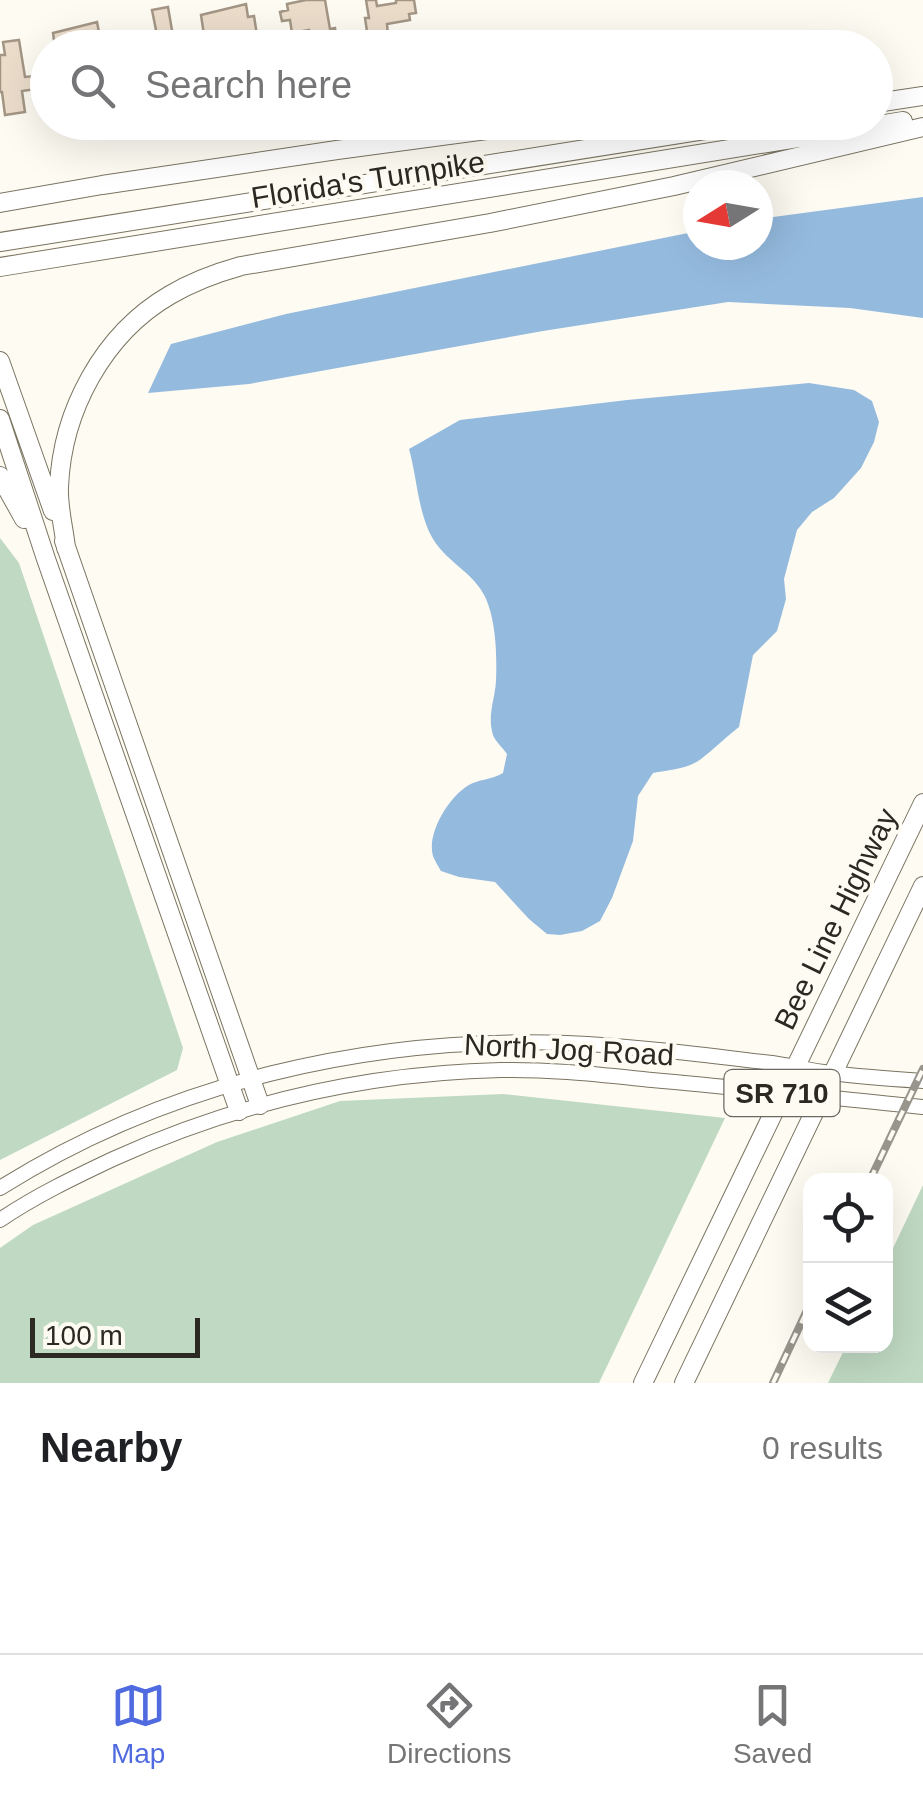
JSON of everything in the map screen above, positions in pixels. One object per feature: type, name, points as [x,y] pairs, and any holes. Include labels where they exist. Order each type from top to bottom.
[{"type":"highway","points":[[893,93],[923,92]]},
{"type":"highway","points":[[893,99],[923,92]]},
{"type":"highway","name":"Florida's Turnpike","points":[[893,123],[923,118]]},
{"type":"highway","points":[[893,134],[923,127]]},
{"type":"highway","points":[[0,203],[412,140]]},
{"type":"highway","name":"Florida's Turnpike","points":[[0,242],[641,140]]},
{"type":"highway","name":"Florida's Turnpike","points":[[0,267],[787,140]]},
{"type":"highway","points":[[66,548],[58,491],[69,424],[86,384],[106,352],[134,322],[167,296],[205,277],[257,262],[490,223],[674,186],[868,140]]},
{"type":"highway","points":[[0,361],[260,1105]]},
{"type":"highway","points":[[0,420],[238,1111]]},
{"type":"highway","points":[[0,476],[46,559]]},
{"type":"highway","name":"Bee Line Highway","points":[[643,1383],[923,804]]},
{"type":"highway","name":"SR 710","points":[[684,1383],[923,886]]},
{"type":"main road","name":"North Jog Road","points":[[0,1188],[29,1169],[187,1098],[251,1079],[424,1047],[505,1042],[571,1044],[923,1082]]},
{"type":"main road","name":"North Jog Road","points":[[0,1220],[75,1177],[136,1149],[238,1111],[286,1097],[380,1079],[504,1070],[568,1072],[923,1107]]},
{"type":"green space","points":[[0,538],[19,563],[183,1048],[177,1070],[0,1160]]},
{"type":"green space","points":[[503,1094],[725,1118],[599,1383],[0,1383],[0,1248],[33,1225],[217,1142],[340,1101]]},
{"type":"green space","points":[[923,1185],[923,1383],[828,1383],[843,1353],[893,1353],[893,1248]]},
{"type":"water","points":[[923,197],[923,318],[850,308],[728,302],[249,384],[148,393],[171,344],[286,314],[683,234],[683,260],[773,260],[773,217]]},
{"type":"water","points":[[809,383],[854,390],[872,401],[879,422],[874,442],[861,468],[797,530],[784,579],[786,599],[777,631],[753,655],[739,727],[696,762],[653,773],[638,796],[633,841],[600,921],[582,931],[547,934],[495,882],[441,871],[432,847],[442,814],[465,788],[503,773],[507,754],[491,728],[496,662],[488,604],[478,585],[433,539],[421,507],[409,449],[460,420]]},
{"type":"building","points":[[325,0],[330,29],[335,30],[292,30],[290,20],[282,21],[280,12],[288,10],[287,4]]},
{"type":"building","points":[[366,0],[376,0],[377,6],[414,0],[416,13],[409,14],[410,20],[387,24],[388,30],[367,30],[365,18],[369,18]]},
{"type":"building","points":[[246,4],[248,17],[254,16],[256,30],[203,30],[201,15]]},
{"type":"building","points":[[168,7],[172,30],[156,30],[152,10]]},
{"type":"building","points":[[97,22],[99,30],[65,30]]},
{"type":"building","points":[[19,40],[25,77],[30,76],[30,90],[22,91],[25,112],[5,115],[0,92],[3,42]]},
{"type":"railway","points":[[873,1173],[923,1069]]},
{"type":"railway","points":[[773,1383],[803,1319]]}]
